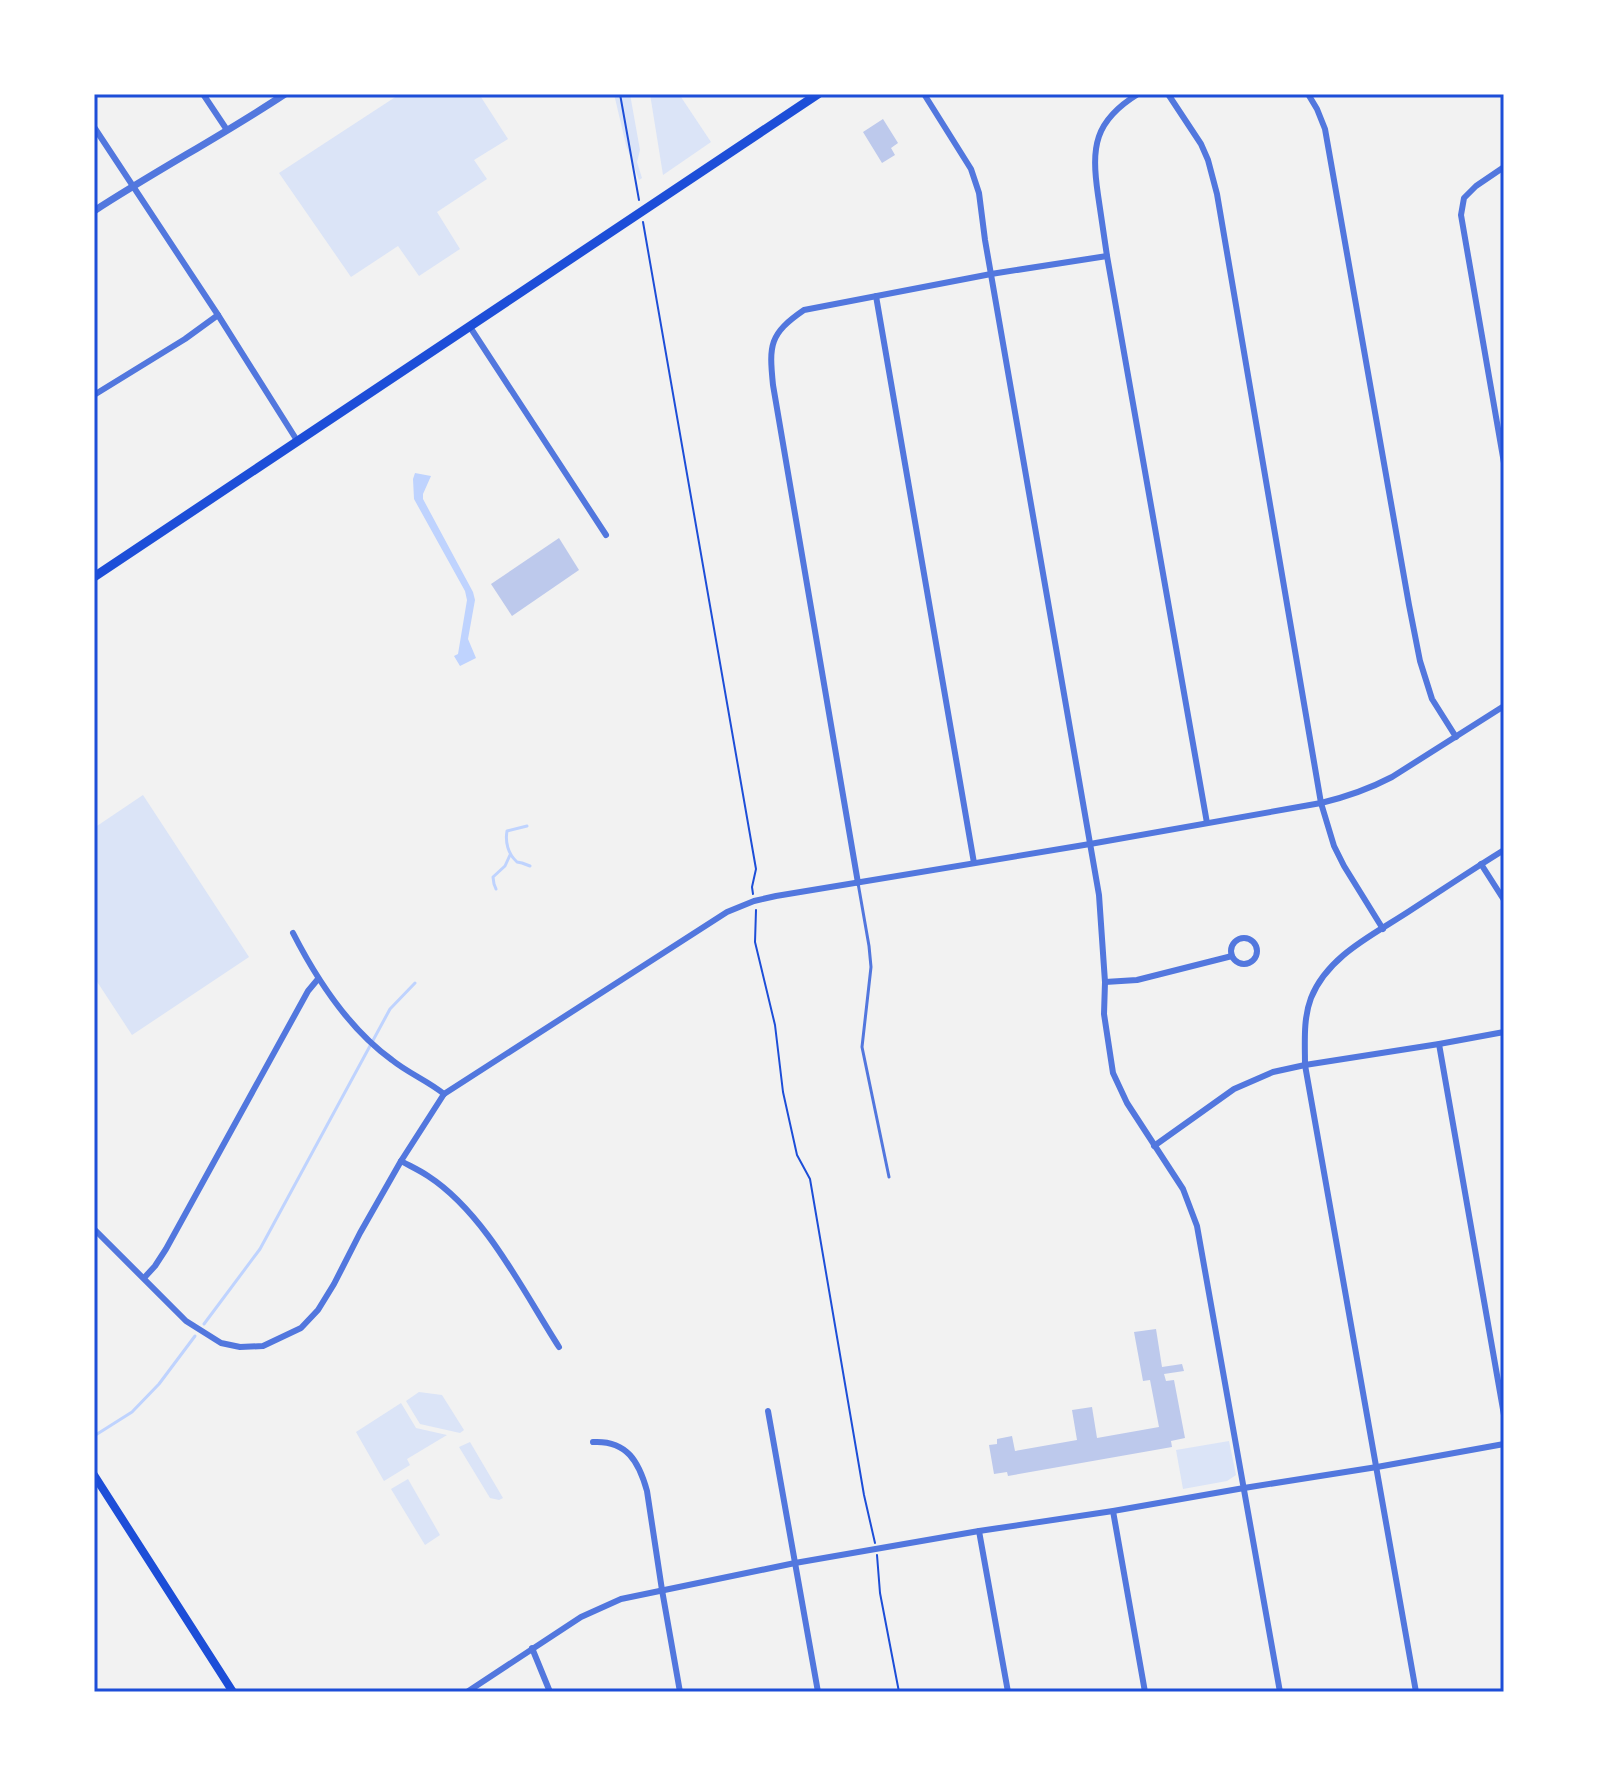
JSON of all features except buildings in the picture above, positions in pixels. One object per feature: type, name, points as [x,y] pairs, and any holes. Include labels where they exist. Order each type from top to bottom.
[{"type":"main road","points":[[94,577],[818,94]]},
{"type":"main road","points":[[94,1475],[233,1692]]},
{"type":"street","points":[[203,94],[227,130]]},
{"type":"street","points":[[94,211],[285,94]]},
{"type":"street","points":[[924,94],[971,169],[979,193],[1099,895],[1104,1014],[1113,1073],[1127,1103],[1183,1189],[1197,1226],[1280,1692]]},
{"type":"street","points":[[1138,94],[1125,102],[1102,128],[1095,149],[1094,168],[1207,823]]},
{"type":"street","points":[[1168,94],[1201,144],[1215,184],[1321,803],[1334,846],[1383,929]]},
{"type":"street","points":[[1308,94],[1325,129],[1420,661],[1432,699],[1456,737]]},
{"type":"street","points":[[94,127],[298,442]]},
{"type":"street","points":[[1504,167],[1464,198],[1461,215],[1504,463]]},
{"type":"street","points":[[858,883],[773,385],[770,356],[775,337],[785,323],[804,310],[991,274],[1107,256]]},
{"type":"street","points":[[876,296],[974,863]]},
{"type":"street","points":[[94,395],[218,315]]},
{"type":"street","points":[[470,327],[606,535]]},
{"type":"street","points":[[94,1229],[186,1321],[221,1343],[240,1347],[263,1346],[301,1328],[318,1310],[401,1161],[444,1094],[727,912],[754,901],[1321,803],[1373,787],[1504,706]]},
{"type":"street","points":[[1416,1692],[1305,1065],[1305,1039],[1312,997],[1325,974],[1339,959],[1504,850]]},
{"type":"street","points":[[1481,864],[1504,900]]},
{"type":"street","points":[[293,933],[318,979],[363,1035],[395,1063],[428,1081],[444,1094]]},
{"type":"street","points":[[1240,939],[1249,939],[1257,948],[1257,957],[1246,965],[1238,963],[1232,956],[1233,944],[1240,939]]},
{"type":"street","points":[[1105,982],[1137,980],[1232,956]]},
{"type":"street","points":[[144,1278],[166,1249],[308,991],[318,979]]},
{"type":"street","points":[[1154,1146],[1234,1089],[1273,1072],[1504,1032]]},
{"type":"street","points":[[1439,1044],[1504,1415]]},
{"type":"street","points":[[401,1161],[430,1177],[473,1217],[559,1347]]},
{"type":"street","points":[[768,1411],[818,1692]]},
{"type":"street","points":[[593,1442],[604,1441],[626,1451],[637,1464],[647,1491],[680,1692]]},
{"type":"street","points":[[467,1692],[532,1648],[621,1599],[795,1563],[1504,1444]]},
{"type":"street","points":[[1113,1511],[1145,1692]]},
{"type":"street","points":[[979,1531],[1008,1692]]},
{"type":"street","points":[[532,1648],[550,1692]]},
{"type":"lane","points":[[858,883],[871,967],[862,1047],[889,1177]]},
{"type":"path","points":[[620,94],[638,194]]},
{"type":"path","points":[[644,228],[756,869],[753,895]]},
{"type":"path","points":[[755,906],[755,942],[775,1025],[783,1092],[796,1149],[810,1179],[875,1544]]},
{"type":"path","points":[[877,1555],[880,1593],[899,1692]]},
{"type":"shaded area","points":[[400,94],[479,94],[508,139],[474,160],[487,179],[437,212],[460,249],[419,276],[398,246],[351,277],[279,173]]},
{"type":"shaded area","points":[[614,94],[630,94],[640,150],[637,162],[642,178],[639,180],[626,145]]},
{"type":"shaded area","points":[[650,94],[679,94],[711,142],[663,175]]},
{"type":"shaded area","points":[[143,795],[249,957],[132,1035],[94,977],[94,828]]},
{"type":"shaded area","points":[[419,1392],[442,1395],[464,1430],[460,1433],[420,1424],[406,1401]]},
{"type":"shaded area","points":[[401,1403],[416,1428],[447,1435],[407,1459],[410,1465],[384,1481],[356,1432]]},
{"type":"shaded area","points":[[1229,1441],[1236,1475],[1227,1481],[1183,1489],[1176,1450]]},
{"type":"shaded area","points":[[470,1442],[503,1498],[490,1498],[459,1447]]},
{"type":"shaded area","points":[[408,1479],[440,1535],[425,1545],[391,1489]]},
{"type":"water","points":[[415,473],[431,476],[423,499],[475,600],[468,639],[476,658],[460,666],[454,656],[458,654],[467,600],[465,591],[414,499]]},
{"type":"waterway","points":[[527,826],[507,831],[506,839],[514,859],[530,866]]},
{"type":"waterway","points":[[496,889],[493,877],[505,866],[510,855]]},
{"type":"waterway","points":[[204,1324],[260,1249],[390,1009],[415,983]]},
{"type":"waterway","points":[[94,1436],[132,1412],[159,1384],[195,1336]]}]
